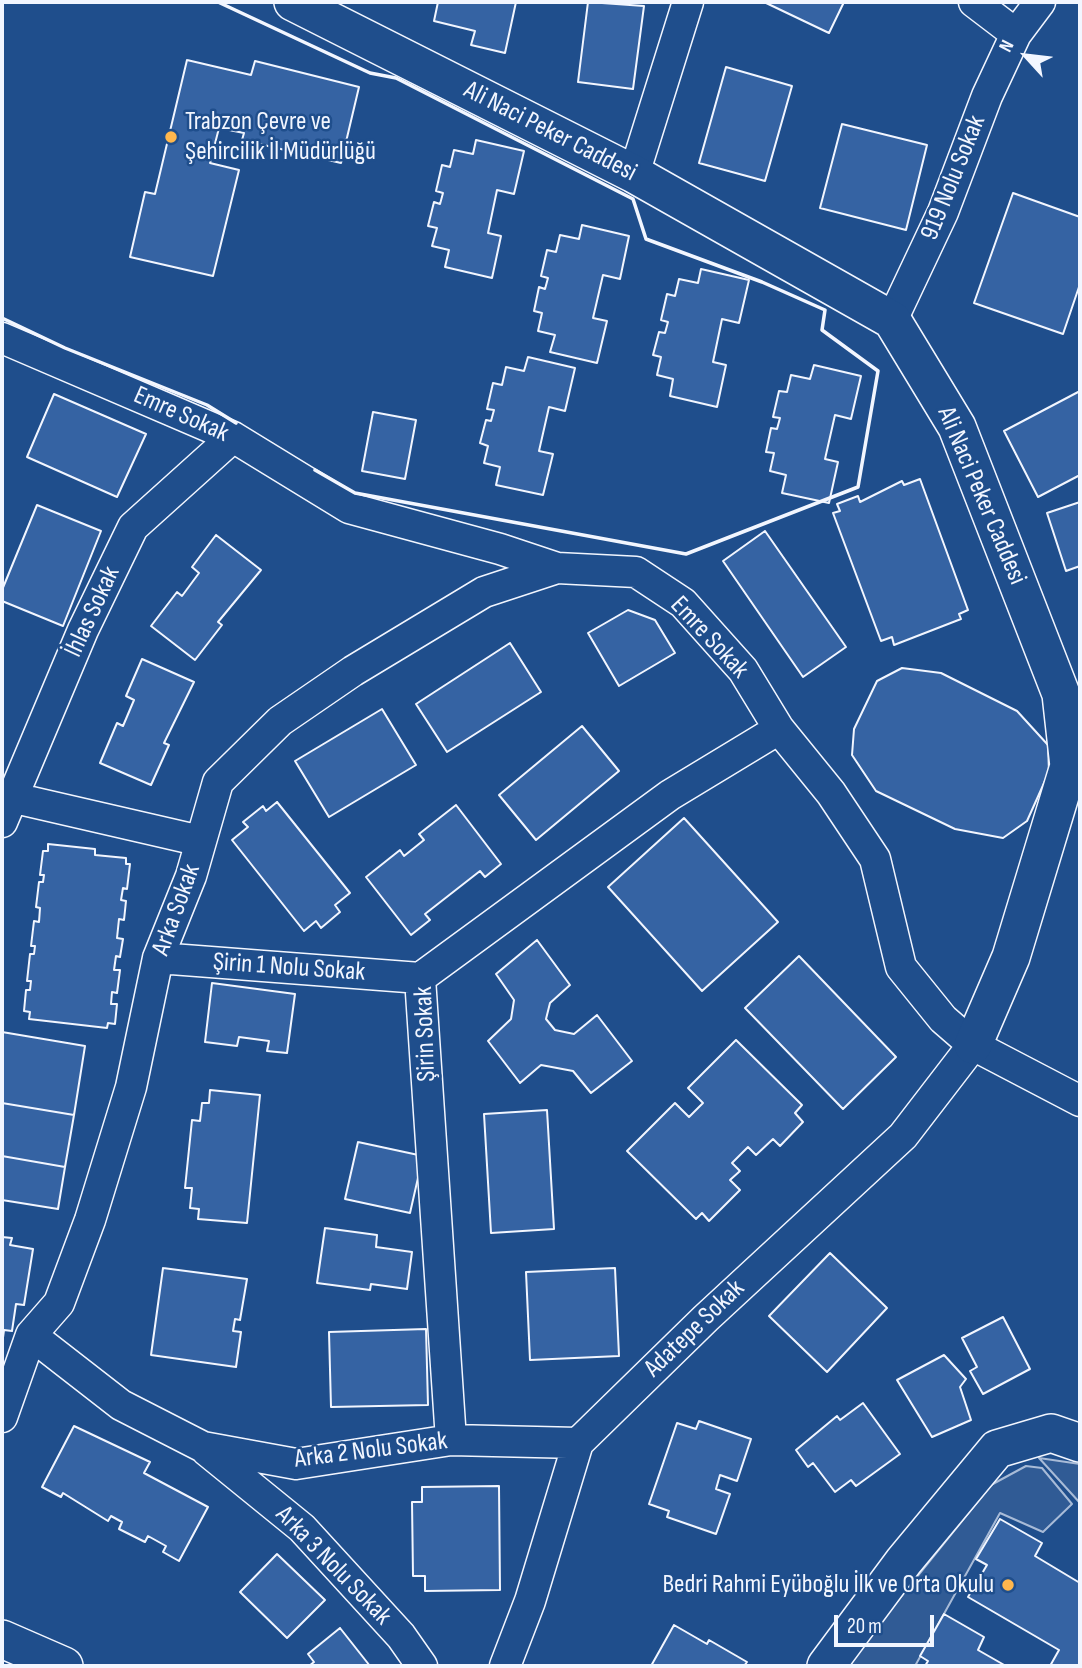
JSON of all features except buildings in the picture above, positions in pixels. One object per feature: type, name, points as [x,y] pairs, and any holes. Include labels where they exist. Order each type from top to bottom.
[{"type":"street","name":"Ali Naci Peker Caddesi","points":[[293,2],[634,173],[892,320],[957,427],[1061,694],[1069,766],[1011,957],[972,1045]]},
{"type":"street","points":[[634,173],[688,2]]},
{"type":"street","points":[[974,2],[1016,34]]},
{"type":"street","name":"919 Nolu Sokak","points":[[892,320],[943,212],[988,96],[1016,34],[1040,2]]},
{"type":"street","name":"Emre Sokak","points":[[2,338],[233,437],[349,508],[500,549],[557,568],[636,572],[683,603],[743,670],[779,730],[831,793],[875,859],[901,967],[943,1019],[972,1045],[1080,1101]]},
{"type":"street","name":"İhlas Sokak","points":[[6,809],[83,630],[133,527],[233,437]]},
{"type":"street","name":"Arka Sokak","points":[[2,1417],[31,1335],[59,1303],[90,1220],[131,1087],[158,958],[191,876],[218,782],[280,721],[354,671],[484,592],[557,568]]},
{"type":"street","name":"Şirin Sokak","points":[[451,1440],[420,978],[670,794],[779,730]]},
{"type":"street","points":[[6,809],[201,841]]},
{"type":"street","name":"Şirin 1 Nolu Sokak","points":[[158,958],[420,978]]},
{"type":"street","name":"Adatepe Sokak","points":[[505,1666],[530,1601],[578,1443],[706,1318],[904,1136],[972,1045]]},
{"type":"street","name":"Arka 2 Nolu Sokak","points":[[31,1335],[121,1405],[203,1447],[296,1464],[451,1440],[578,1443]]},
{"type":"street","points":[[826,1666],[904,1561],[997,1449],[1051,1433],[1080,1443]]},
{"type":"street","name":"Arka 3 Nolu Sokak","points":[[203,1447],[302,1528],[401,1636],[422,1666]]},
{"type":"street","points":[[2,1639],[64,1666]]},
{"type":"shaded area","points":[[1039,1458],[1080,1464],[1080,1503]]},
{"type":"shaded area","points":[[1026,1466],[1042,1468],[1072,1504],[1043,1532],[1000,1513],[915,1666],[845,1666],[991,1485]]},
{"type":"wall","points":[[218,2],[370,73],[396,78],[633,199],[646,239],[762,282],[825,310],[822,330],[878,371],[858,487],[686,554],[355,493],[315,470]]},
{"type":"wall","points":[[2,318],[65,348],[207,405],[236,423]]},
{"type":"place","name":"Trabzon Çevre ve Şehircilik İl Müdürlüğü","points":[[171,137]]},
{"type":"place","name":"Bedri Rahmi Eyüboğlu İlk ve Orta Okulu","points":[[1008,1585]]}]
